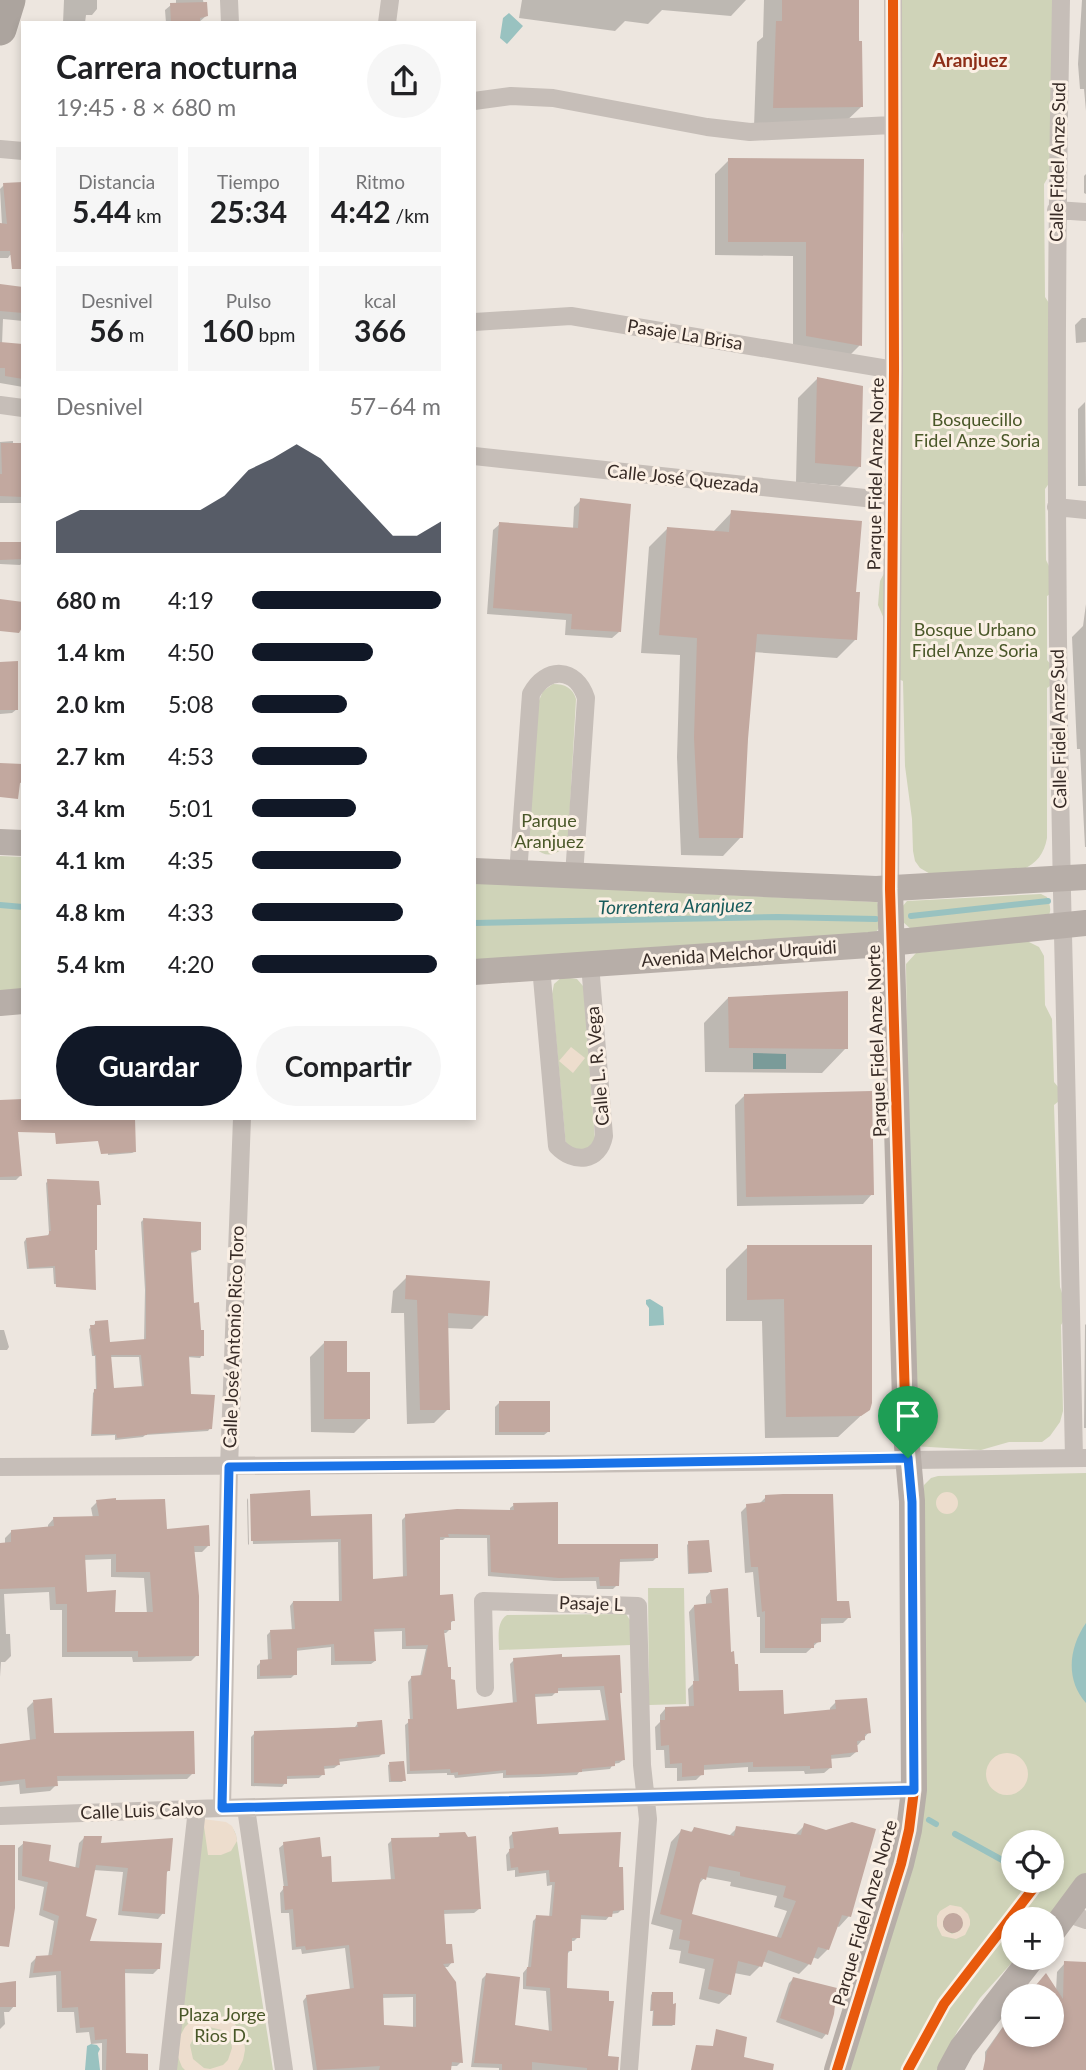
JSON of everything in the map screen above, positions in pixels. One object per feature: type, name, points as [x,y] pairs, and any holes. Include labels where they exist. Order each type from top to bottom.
[{"type":"highway","points":[[0,29],[9,0]]},
{"type":"street","points":[[229,0],[230,21]]},
{"type":"street","points":[[387,21],[390,0]]},
{"type":"street","name":"Parque Fidel Anze Norte","points":[[837,2070],[901,1864],[914,1790],[912,1502],[908,1458],[890,889],[894,370],[893,0]]},
{"type":"street","name":"Calle Fidel Anze Sud","points":[[1061,0],[1056,210],[1056,507],[1073,878],[1080,1458]]},
{"type":"street","points":[[476,101],[511,96],[553,98],[707,127],[750,132],[892,125]]},
{"type":"street","points":[[0,149],[21,151]]},
{"type":"street","points":[[1056,210],[1086,212]]},
{"type":"street","name":"Pasaje La Brisa","points":[[476,322],[571,316],[894,370]]},
{"type":"street","points":[[0,405],[21,408]]},
{"type":"street","name":"Calle José Quezada","points":[[476,456],[893,501]]},
{"type":"street","points":[[1056,507],[1086,510]]},
{"type":"street","points":[[518,874],[531,694],[542,679],[560,674],[577,681],[586,698],[574,876]]},
{"type":"street","points":[[0,842],[21,843]]},
{"type":"street","points":[[476,871],[890,889],[1073,878]]},
{"type":"street","name":"Avenida Melchor Urquidi","points":[[476,972],[892,943],[1074,925]]},
{"type":"street","name":"Calle L. R. Vega","points":[[541,968],[557,1146],[570,1157],[580,1158],[596,1153],[602,1146],[604,1136],[590,964]]},
{"type":"street","points":[[0,1003],[21,1001]]},
{"type":"street","name":"Calle José Antonio Rico Toro","points":[[222,1808],[229,1467],[242,1120]]},
{"type":"street","points":[[0,1467],[1080,1458]]},
{"type":"street","name":"Pasaje L","points":[[485,1688],[483,1601],[638,1606],[645,1797]]},
{"type":"street","name":"Calle Luis Calvo","points":[[0,1816],[914,1790]]},
{"type":"street","points":[[629,2070],[648,1819],[645,1797]]},
{"type":"street","points":[[246,1808],[284,2070]]},
{"type":"street","points":[[168,2070],[197,1809]]},
{"type":"street","points":[[1068,1922],[1086,1886]]},
{"type":"street","points":[[950,2070],[962,2048],[1023,1970]]},
{"type":"green space","name":"Bosquecillo Fidel Anze Soria","points":[[897,0],[1054,0],[1051,172],[1044,184],[1045,297],[1053,309],[1060,468],[1045,489],[1046,560],[1054,576],[1052,593],[1047,596],[1047,660],[1052,666],[1050,686],[1047,688],[1047,838],[1039,857],[1022,870],[932,875],[920,868],[913,851],[905,766],[903,681],[896,678],[888,628],[878,605],[880,581],[887,568],[903,235],[900,221]]},
{"type":"green space","name":"Parque Aranjuez","points":[[553,684],[568,687],[576,699],[568,842],[557,853],[545,854],[535,847],[529,833],[538,703],[543,691]]},
{"type":"green space","points":[[0,856],[21,857],[21,990],[0,991]]},
{"type":"green space","points":[[476,883],[877,902],[883,920],[872,934],[476,961]]},
{"type":"green space","points":[[1041,894],[1047,897],[1049,903],[1048,917],[912,930],[903,922],[902,907],[907,901]]},
{"type":"green space","points":[[1027,941],[1039,947],[1044,956],[1045,1005],[1052,1019],[1054,1082],[1059,1088],[1059,1101],[1054,1105],[1060,1287],[1066,1311],[1061,1325],[1063,1411],[1060,1422],[1042,1442],[1009,1442],[981,1450],[912,1446],[906,964],[916,953]]},
{"type":"green space","points":[[562,977],[577,979],[584,991],[595,1140],[585,1152],[566,1147],[552,994],[554,984]]},
{"type":"green space","points":[[1086,1473],[1086,1874],[1059,1907],[1001,1907],[1001,1970],[1005,1970],[980,1998],[958,2030],[937,2070],[847,2070],[911,1869],[924,1485],[931,1478]]},
{"type":"green space","points":[[648,1588],[684,1588],[686,1704],[649,1705]]},
{"type":"green space","points":[[626,1614],[630,1620],[631,1645],[499,1650],[500,1626],[507,1615]]},
{"type":"green space","name":"Plaza Jorge Rios D.","points":[[203,1822],[227,1824],[236,1835],[273,2070],[175,2070]]},
{"type":"shaded area","points":[[571,1047],[585,1058],[573,1073],[559,1061]]},
{"type":"shaded area","points":[[947,1492],[955,1495],[958,1503],[955,1511],[947,1514],[939,1511],[936,1503],[939,1495]]},
{"type":"shaded area","points":[[1007,1753],[1022,1759],[1028,1774],[1022,1789],[1007,1795],[992,1789],[986,1774],[992,1759]]},
{"type":"shaded area","points":[[203,1819],[226,1822],[232,1826],[237,1841],[231,1851],[221,1855],[208,1855]]},
{"type":"shaded area","points":[[950,1905],[961,1907],[970,1920],[965,1935],[956,1939],[942,1936],[937,1926],[940,1911]],"holes":[[[954,1913],[961,1917],[963,1925],[959,1931],[952,1934],[945,1929],[943,1922],[947,1915]]]},
{"type":"shaded area","points":[[214,2015],[233,2022],[244,2039],[245,2050],[238,2070],[185,2070],[182,2067],[178,2057],[180,2036],[193,2019]],"holes":[[[209,2027],[222,2030],[231,2041],[228,2060],[223,2065],[204,2068],[193,2059],[190,2045],[196,2033]]]},
{"type":"water","points":[[509,13],[523,26],[507,44],[500,38],[503,18]]},
{"type":"water","points":[[753,1053],[786,1054],[786,1069],[753,1069]]},
{"type":"water","points":[[650,1299],[663,1307],[664,1325],[649,1326],[646,1300]]},
{"type":"water","points":[[1086,1623],[1086,1703],[1075,1684],[1072,1663],[1076,1642]]},
{"type":"water","points":[[91,2044],[100,2049],[100,2070],[85,2070],[87,2046]]},
{"type":"building","points":[[782,0],[859,0],[863,107],[773,108],[776,21],[782,21]]},
{"type":"building","points":[[207,2],[208,16],[200,18],[200,21],[171,21],[170,3]]},
{"type":"building","points":[[728,158],[864,159],[862,346],[806,336],[806,242],[728,242]]},
{"type":"building","points":[[21,182],[21,269],[12,269],[10,251],[0,251],[0,223],[7,224],[3,183]]},
{"type":"building","points":[[0,284],[21,287],[21,313],[0,311]]},
{"type":"building","points":[[0,342],[21,344],[21,379],[5,376],[5,368],[0,368]]},
{"type":"building","points":[[817,377],[863,386],[861,467],[815,463]]},
{"type":"building","points":[[1,443],[21,443],[21,497],[0,496]]},
{"type":"building","points":[[580,498],[631,504],[621,632],[571,629],[572,614],[493,608],[499,522],[578,528]]},
{"type":"building","points":[[731,510],[862,521],[856,592],[860,592],[857,640],[757,634],[743,838],[699,838],[694,738],[697,638],[659,635],[667,527],[729,532]]},
{"type":"building","points":[[0,542],[21,542],[21,559],[0,560]]},
{"type":"building","points":[[0,599],[21,602],[19,633],[0,631]]},
{"type":"building","points":[[18,661],[18,710],[0,710],[0,662]]},
{"type":"building","points":[[0,763],[21,764],[18,799],[0,797]]},
{"type":"building","points":[[848,991],[848,1049],[729,1048],[728,997]]},
{"type":"building","points":[[872,1091],[874,1195],[746,1197],[744,1094]]},
{"type":"building","points":[[21,1099],[21,1120],[135,1120],[136,1152],[101,1154],[98,1141],[56,1144],[55,1133],[18,1132],[22,1176],[0,1177],[0,1100]]},
{"type":"building","points":[[47,1179],[99,1181],[101,1205],[97,1205],[96,1290],[56,1287],[55,1266],[29,1268],[26,1238],[49,1235],[51,1231]]},
{"type":"building","points":[[143,1218],[201,1222],[201,1250],[191,1251],[194,1303],[199,1302],[201,1330],[204,1330],[204,1356],[189,1356],[191,1394],[215,1395],[212,1429],[117,1438],[116,1434],[92,1434],[94,1389],[97,1389],[96,1355],[90,1325],[95,1325],[95,1321],[108,1320],[110,1342],[146,1339]],"holes":[[[111,1355],[141,1355],[144,1386],[114,1388]]]},
{"type":"building","points":[[747,1245],[872,1245],[870,1410],[861,1416],[786,1417],[784,1299],[747,1300]]},
{"type":"building","points":[[406,1275],[490,1281],[488,1316],[448,1313],[450,1410],[420,1410],[417,1300],[405,1299]]},
{"type":"building","points":[[324,1341],[347,1341],[347,1372],[370,1372],[370,1419],[324,1419]]},
{"type":"building","points":[[499,1401],[550,1401],[550,1432],[499,1432]]},
{"type":"building","points":[[310,1490],[311,1516],[372,1514],[373,1579],[407,1576],[405,1514],[457,1509],[514,1510],[513,1503],[558,1502],[558,1544],[658,1544],[658,1558],[620,1559],[619,1586],[600,1586],[599,1577],[559,1578],[491,1572],[490,1535],[448,1534],[449,1537],[440,1537],[440,1595],[453,1594],[455,1621],[451,1621],[451,1630],[444,1630],[448,1667],[451,1667],[451,1679],[455,1680],[457,1709],[517,1702],[513,1658],[562,1654],[562,1657],[620,1655],[625,1760],[615,1761],[615,1766],[582,1769],[582,1772],[544,1774],[506,1775],[506,1770],[458,1775],[458,1772],[451,1773],[450,1769],[410,1771],[408,1719],[413,1719],[411,1676],[422,1675],[428,1645],[406,1646],[405,1628],[374,1629],[376,1661],[335,1661],[334,1644],[297,1648],[297,1675],[260,1676],[260,1660],[272,1659],[270,1630],[295,1629],[293,1601],[342,1601],[341,1539],[251,1541],[250,1494]],"holes":[[[604,1686],[609,1720],[537,1724],[535,1694],[558,1693],[558,1688]]]},
{"type":"building","points":[[833,1494],[837,1601],[849,1601],[851,1618],[821,1618],[821,1642],[814,1643],[814,1648],[765,1648],[765,1611],[762,1612],[758,1567],[751,1567],[746,1504],[765,1502],[765,1495]]},
{"type":"building","points":[[165,1499],[167,1529],[209,1525],[210,1546],[194,1546],[199,1596],[199,1656],[138,1657],[138,1651],[67,1652],[67,1604],[56,1604],[55,1587],[0,1589],[0,1543],[11,1542],[11,1530],[54,1526],[53,1517],[99,1516],[96,1500]],"holes":[[[116,1554],[116,1572],[150,1572],[153,1612],[115,1612],[116,1590],[87,1592],[85,1555]]]},
{"type":"building","points":[[709,1540],[712,1572],[689,1573],[688,1541]]},
{"type":"building","points":[[728,1588],[731,1652],[734,1651],[735,1664],[738,1664],[739,1691],[783,1690],[784,1714],[836,1709],[835,1700],[867,1698],[871,1733],[865,1734],[865,1740],[857,1741],[858,1752],[831,1755],[832,1768],[753,1767],[753,1762],[704,1765],[704,1775],[682,1777],[682,1763],[670,1764],[669,1745],[661,1746],[660,1720],[665,1720],[665,1707],[694,1706],[693,1681],[699,1681],[694,1605],[712,1603],[710,1590]]},
{"type":"building","points":[[52,1698],[54,1733],[194,1731],[195,1774],[57,1776],[58,1786],[26,1788],[25,1779],[0,1782],[0,1744],[36,1739],[33,1700]]},
{"type":"building","points":[[382,1720],[385,1754],[339,1759],[340,1765],[324,1766],[325,1775],[287,1776],[287,1784],[254,1783],[254,1731],[358,1727],[357,1722]]},
{"type":"building","points":[[404,1761],[406,1781],[391,1781],[389,1762]]},
{"type":"building","points":[[852,1822],[876,1829],[851,1917],[842,1915],[829,1950],[818,1947],[811,1965],[768,1950],[762,1967],[738,1961],[731,1995],[708,1989],[714,1959],[688,1953],[690,1941],[679,1939],[682,1920],[660,1914],[681,1829],[692,1832],[694,1827],[734,1836],[736,1826],[801,1835],[804,1823],[826,1830]],"holes":[[[709,1866],[740,1872],[740,1876],[786,1886],[783,1897],[796,1901],[781,1938],[692,1914],[701,1878],[706,1880]]]},
{"type":"building","points":[[558,1827],[559,1834],[621,1832],[619,1867],[623,1867],[624,1910],[613,1911],[612,1917],[581,1915],[580,1938],[572,1938],[572,1951],[568,1951],[567,1988],[609,1991],[609,2001],[614,2001],[608,2056],[619,2057],[618,2070],[587,2070],[532,2062],[532,2070],[502,2070],[502,2064],[474,2063],[486,1973],[520,1977],[515,2025],[552,2031],[550,1988],[526,1986],[527,1967],[531,1967],[536,1915],[552,1916],[555,1882],[550,1882],[549,1870],[519,1873],[518,1867],[511,1868],[509,1849],[514,1848],[512,1832]]},
{"type":"building","points":[[465,1832],[468,1837],[476,1836],[481,1909],[444,1910],[446,1944],[452,1944],[454,1963],[443,1964],[456,1982],[463,2063],[452,2062],[451,2070],[379,2070],[380,2066],[317,2070],[306,1995],[354,1988],[349,1945],[306,1950],[305,1946],[296,1947],[293,1909],[285,1910],[283,1886],[288,1886],[283,1842],[320,1837],[322,1857],[331,1856],[332,1882],[395,1879],[391,1838],[440,1837],[439,1833]],"holes":[[[383,1994],[416,1994],[416,2027],[384,2025]]]},
{"type":"building","points":[[84,1836],[102,1836],[101,1843],[173,1838],[170,1871],[167,1871],[165,1914],[122,1911],[128,1868],[96,1865],[86,1916],[97,1919],[90,1941],[162,1943],[160,1969],[125,1969],[126,2053],[148,2054],[148,2070],[106,2070],[107,2039],[95,2040],[94,2027],[80,2028],[78,2007],[62,2008],[61,1971],[33,1973],[36,1956],[52,1955],[59,1916],[43,1910],[48,1882],[22,1876],[23,1841],[51,1845],[49,1861],[79,1868]]},
{"type":"building","points":[[0,1845],[15,1845],[15,1908],[9,1947],[0,1946]]},
{"type":"building","points":[[953,1913],[960,1916],[963,1923],[960,1930],[953,1933],[946,1930],[943,1923],[946,1916]]},
{"type":"building","points":[[1064,1961],[1086,1962],[1086,2070],[983,2070],[987,2051],[1001,2030],[1001,2047],[1064,2047]]},
{"type":"building","points":[[1046,1973],[1053,1984],[1037,1984]]},
{"type":"building","points":[[793,1977],[837,1988],[828,2035],[780,2018]]},
{"type":"building","points":[[16,1981],[16,2007],[0,2007],[0,1983]]},
{"type":"building","points":[[652,1992],[673,1992],[673,2004],[676,2003],[675,2025],[653,2025]]},
{"type":"building","points":[[716,2029],[747,2037],[744,2057],[774,2064],[773,2070],[691,2070],[696,2045],[713,2046]]},
{"type":"waterway","name":"Torrentera Aranjuez","points":[[911,916],[1048,901]]},
{"type":"waterway","name":"Torrentera Aranjuez","points":[[0,905],[21,907]]},
{"type":"waterway","name":"Torrentera Aranjuez","points":[[476,923],[777,917],[876,919]]},
{"type":"waterway","points":[[929,1820],[936,1824]]},
{"type":"waterway","points":[[955,1834],[1001,1859]]},
{"type":"cycle path","points":[[837,2070],[901,1864],[914,1790],[912,1501],[906,1435],[890,889],[894,370],[893,0]]},
{"type":"cycle path","points":[[908,2070],[944,2004],[1030,1893]]},
{"type":"district","name":"Aranjuez","points":[[970,60]]},
{"type":"route","points":[[908,1458],[912,1502],[914,1790],[222,1808],[229,1467],[908,1458]]},
{"type":"park label","name":"Bosque Urbano Fidel Anze Soria","points":[[975,640]]}]
